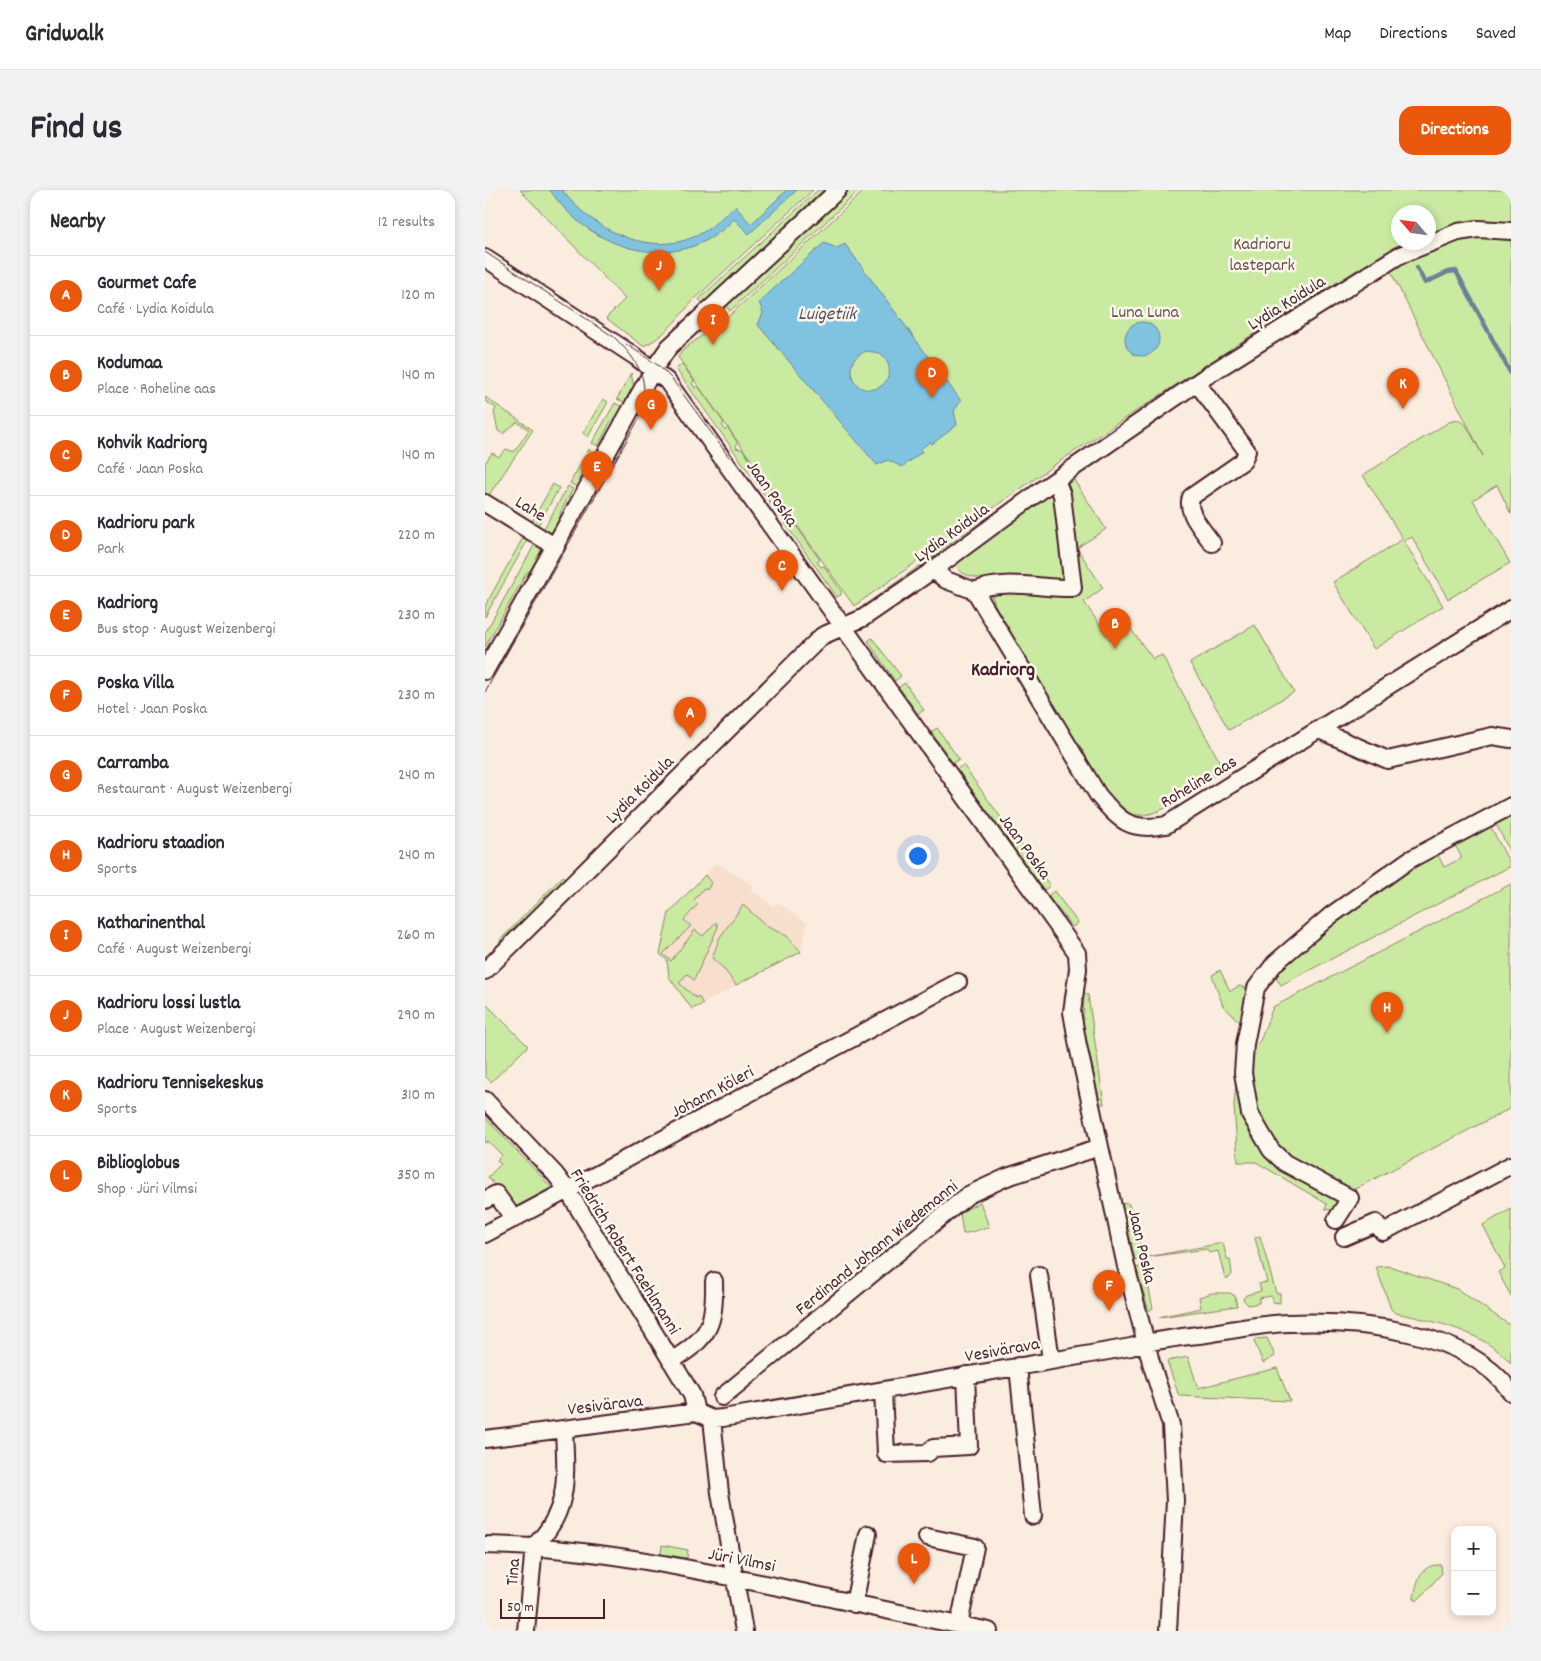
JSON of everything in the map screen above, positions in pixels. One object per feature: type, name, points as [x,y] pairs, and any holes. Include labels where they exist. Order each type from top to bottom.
[{"type":"street","points":[[485,671],[653,370],[676,340],[838,190]]},
{"type":"street","name":"Lydia Koidula","points":[[485,971],[823,636],[863,618],[933,570],[1056,480],[1197,383],[1398,256],[1458,232],[1478,229],[1511,231]]},
{"type":"street","name":"Jaan Poska","points":[[485,258],[667,381],[1071,942],[1077,953],[1078,969],[1072,1012],[1099,1147],[1126,1266],[1171,1425],[1175,1501],[1168,1631]]},
{"type":"street","points":[[1197,383],[1247,451],[1243,461],[1191,497],[1189,503],[1190,510],[1212,543]]},
{"type":"street","points":[[933,570],[955,584],[975,591],[985,586],[998,584],[1073,588],[1062,495],[1056,480]]},
{"type":"street","name":"Lahe","points":[[485,503],[555,546]]},
{"type":"street","name":"Roheline aas","points":[[975,591],[1098,795],[1117,817],[1137,828],[1166,825],[1511,609]]},
{"type":"street","points":[[1319,730],[1388,760],[1492,736],[1511,739]]},
{"type":"street","points":[[1336,1220],[1350,1198],[1285,1163],[1271,1150],[1250,1114],[1244,1088],[1243,1073],[1245,1044],[1256,988],[1275,963],[1337,911],[1409,860],[1511,806]]},
{"type":"street","name":"Johann Köleri","points":[[485,1234],[958,982]]},
{"type":"street","name":"Friedrich Robert Faehlmanni","points":[[485,1100],[555,1174],[568,1191],[692,1395],[696,1412]]},
{"type":"street","name":"Ferdinand Johann Wiedemanni","points":[[722,1397],[968,1195],[1007,1177],[1099,1147]]},
{"type":"street","points":[[1344,1237],[1377,1222],[1383,1232],[1511,1165]]},
{"type":"street","points":[[485,1200],[496,1194],[514,1219]]},
{"type":"street","points":[[1039,1275],[1051,1360]]},
{"type":"street","points":[[671,1361],[693,1348],[702,1338],[713,1314],[714,1281]]},
{"type":"street","name":"Vesivärava","points":[[712,1420],[1131,1347],[1147,1342],[1287,1323],[1373,1327],[1427,1337],[1474,1358],[1505,1384],[1511,1392]]},
{"type":"street","points":[[1018,1366],[1033,1516]]},
{"type":"street","points":[[883,1390],[886,1454],[928,1453],[933,1448],[969,1446],[966,1375]]},
{"type":"street","points":[[696,1412],[712,1420],[734,1576],[744,1631]]},
{"type":"street","name":"Vesivärava","points":[[485,1439],[696,1412]]},
{"type":"street","points":[[534,1546],[549,1532],[561,1508],[565,1470],[564,1430]]},
{"type":"street","points":[[854,1604],[868,1534]]},
{"type":"street","points":[[927,1537],[975,1547],[959,1625]]},
{"type":"street","name":"Jüri Vilmsi","points":[[485,1545],[534,1546],[587,1552],[734,1576],[854,1604],[989,1631]]},
{"type":"street","name":"Tina","points":[[526,1631],[534,1546]]},
{"type":"shaded area","points":[[716,863],[754,886],[752,891],[774,907],[777,902],[807,923],[801,952],[692,1009],[669,977],[667,960],[660,954],[669,913]]},
{"type":"green space","points":[[520,190],[813,190],[697,297],[666,331],[643,346],[606,318],[625,299]]},
{"type":"green space","points":[[818,190],[826,190],[703,304],[699,299]]},
{"type":"green space","points":[[850,190],[860,190],[730,311],[726,305]]},
{"type":"green space","points":[[865,190],[1511,190],[1511,514],[1497,485],[1473,500],[1510,563],[1448,599],[1412,537],[1404,541],[1443,606],[1374,649],[1333,582],[1403,539],[1363,475],[1449,422],[1458,420],[1466,425],[1483,456],[1392,274],[1386,252],[1244,340],[1057,463],[854,606],[678,357],[684,349],[730,315]]},
{"type":"green space","points":[[682,364],[694,381],[692,383],[695,388],[698,386],[724,423],[722,425],[725,430],[728,428],[737,442],[736,448],[743,450],[820,560],[817,562],[821,567],[824,566],[841,591],[841,595],[837,597],[676,369]]},
{"type":"green space","points":[[631,373],[634,388],[628,404],[617,399]]},
{"type":"green space","points":[[485,397],[533,430],[489,495],[485,493],[485,463],[492,453],[499,457],[506,449],[514,452],[529,430],[517,422],[503,434],[498,431],[494,412],[496,408],[485,401]]},
{"type":"green space","points":[[603,399],[608,402],[588,437],[583,433]]},
{"type":"green space","points":[[615,403],[625,408],[618,418],[611,421],[598,446],[592,443]]},
{"type":"green space","points":[[589,449],[593,454],[575,486],[570,483]]},
{"type":"green space","points":[[1074,480],[1106,529],[1077,548],[1103,588],[1084,602],[1110,640],[1130,628],[1153,659],[1162,655],[1223,768],[1178,801],[1152,813],[1140,815],[1128,813],[1112,801],[996,607],[986,579],[969,576],[957,566],[960,555]]},
{"type":"green space","points":[[553,484],[559,488],[537,527],[500,502],[532,521]]},
{"type":"green space","points":[[568,486],[573,489],[560,513],[561,519],[555,532],[548,534],[542,532]]},
{"type":"green space","points":[[1031,487],[1034,491],[932,562],[929,558]]},
{"type":"green space","points":[[524,536],[528,539],[485,617],[485,606]]},
{"type":"green space","points":[[536,542],[540,544],[543,552],[534,569],[527,572],[485,647],[485,633]]},
{"type":"green space","points":[[922,564],[924,567],[861,611],[859,609]]},
{"type":"green space","points":[[1255,625],[1294,692],[1229,730],[1190,663]]},
{"type":"green space","points":[[872,638],[901,676],[895,681],[868,641]]},
{"type":"green space","points":[[905,683],[924,710],[918,714],[899,687]]},
{"type":"green space","points":[[937,728],[959,759],[953,763],[931,732]]},
{"type":"green space","points":[[963,765],[1007,826],[1001,830],[957,769]]},
{"type":"green space","points":[[1511,813],[1511,859],[1508,848],[1495,822]]},
{"type":"green space","points":[[1490,825],[1511,866],[1281,985],[1276,978],[1278,968],[1311,937],[1436,851],[1444,867],[1462,858],[1454,843]]},
{"type":"green space","points":[[1012,832],[1050,886],[1044,890],[1006,837]]},
{"type":"green space","points":[[705,875],[711,883],[707,890],[704,888],[694,900],[698,904],[684,920],[691,926],[663,954],[671,961],[695,930],[703,936],[716,922],[718,927],[694,980],[687,974],[679,983],[696,998],[698,996],[703,1004],[692,1009],[669,977],[667,960],[660,954],[669,913]]},
{"type":"green space","points":[[563,876],[565,879],[502,943],[500,940]]},
{"type":"green space","points":[[1511,884],[1511,1108],[1345,1194],[1339,1180],[1330,1182],[1301,1170],[1265,1134],[1249,1091],[1252,1049],[1260,1041],[1273,1007]]},
{"type":"green space","points":[[1054,891],[1078,923],[1072,927],[1048,896]]},
{"type":"green space","points":[[743,905],[768,927],[787,936],[801,952],[736,985],[723,968],[712,958],[720,937]]},
{"type":"green space","points":[[1220,970],[1230,991],[1239,986],[1249,989],[1242,1019],[1258,1136],[1343,1199],[1334,1211],[1325,1209],[1327,1204],[1256,1162],[1238,1162],[1234,1105],[1241,1023],[1223,1006],[1212,975]]},
{"type":"green space","points":[[1084,992],[1088,995],[1104,1104],[1100,1104],[1083,1022]]},
{"type":"green space","points":[[485,1003],[528,1046],[491,1082],[485,1076]]},
{"type":"green space","points":[[485,1117],[553,1189],[514,1210],[488,1177],[501,1164],[497,1160],[502,1155],[488,1141],[485,1143]]},
{"type":"green space","points":[[980,1202],[989,1227],[963,1234],[960,1213]]},
{"type":"green space","points":[[1128,1203],[1133,1214],[1143,1258],[1135,1260],[1122,1204]]},
{"type":"green space","points":[[1511,1209],[1511,1296],[1498,1272],[1505,1268],[1483,1225]]},
{"type":"green space","points":[[1260,1236],[1276,1293],[1280,1293],[1280,1303],[1273,1302],[1272,1296],[1259,1298],[1259,1303],[1248,1305],[1243,1299],[1246,1295],[1261,1291],[1259,1284],[1267,1282],[1255,1238]]},
{"type":"green space","points":[[1223,1243],[1227,1259],[1230,1259],[1232,1274],[1229,1278],[1225,1278],[1218,1251],[1209,1253],[1207,1249],[1147,1257]]},
{"type":"green space","points":[[1144,1266],[1153,1308],[1149,1311],[1136,1268]]},
{"type":"green space","points":[[1389,1266],[1457,1289],[1511,1326],[1511,1363],[1499,1352],[1472,1335],[1442,1324],[1395,1313],[1391,1309],[1376,1267]]},
{"type":"green space","points":[[1212,1293],[1230,1293],[1235,1296],[1237,1306],[1159,1317],[1201,1308],[1199,1297]]},
{"type":"green space","points":[[1267,1338],[1275,1356],[1263,1363],[1254,1341],[1255,1339]]},
{"type":"green space","points":[[1188,1357],[1198,1388],[1277,1368],[1290,1401],[1179,1396],[1167,1361]]},
{"type":"green space","points":[[662,1545],[688,1550],[687,1558],[661,1554]]},
{"type":"green space","points":[[1441,1565],[1442,1573],[1417,1601],[1414,1598],[1421,1575],[1428,1567]]},
{"type":"water","points":[[550,190],[562,190],[574,204],[605,228],[641,242],[660,244],[679,242],[698,235],[735,206],[751,224],[787,190],[797,190],[749,234],[734,219],[712,237],[688,248],[662,252],[636,249],[611,242],[588,229],[567,211]]},
{"type":"water","name":"Luigetiik","points":[[824,243],[837,248],[845,244],[961,401],[954,411],[957,425],[932,444],[930,442],[920,449],[922,452],[902,467],[888,460],[877,465],[758,325],[763,313],[759,302]],"holes":[[[866,351],[880,353],[886,359],[889,366],[887,380],[877,388],[861,388],[856,384],[851,373],[853,363],[860,354]]]},
{"type":"water","points":[[1142,322],[1154,327],[1159,339],[1154,351],[1142,356],[1130,351],[1125,339],[1130,327]]},
{"type":"waterway","points":[[1417,268],[1425,283],[1448,272],[1456,271],[1511,374]]},
{"type":"tram line","points":[[485,252],[614,337],[636,363],[643,381],[644,391],[641,415],[485,692]]},
{"type":"tram line","points":[[626,344],[659,366],[672,379],[729,457]]},
{"type":"place","name":"Kadrioru lossi lustla","points":[[659,291]]},
{"type":"place","name":"Katharinenthal","points":[[713,345]]},
{"type":"place","name":"Kadrioru park","points":[[932,398]]},
{"type":"place","name":"Kadrioru Tennisekeskus","points":[[1403,409]]},
{"type":"place","name":"Carramba","points":[[651,430]]},
{"type":"place","name":"Kadriorg","points":[[597,492]]},
{"type":"place","name":"Kohvik Kadriorg","points":[[782,591]]},
{"type":"place","name":"Kodumaa","points":[[1115,649]]},
{"type":"place","name":"Gourmet Cafe","points":[[690,738]]},
{"type":"place","name":"Kadrioru staadion","points":[[1387,1033]]},
{"type":"place","name":"Poska Villa","points":[[1109,1311]]},
{"type":"place","name":"Biblioglobus","points":[[914,1584]]},
{"type":"district","name":"Kadriorg","points":[[1003,668]]},
{"type":"park label","name":"Kadrioru lastepark","points":[[1262,253]]},
{"type":"park label","name":"Luna Luna","points":[[1145,311]]}]
